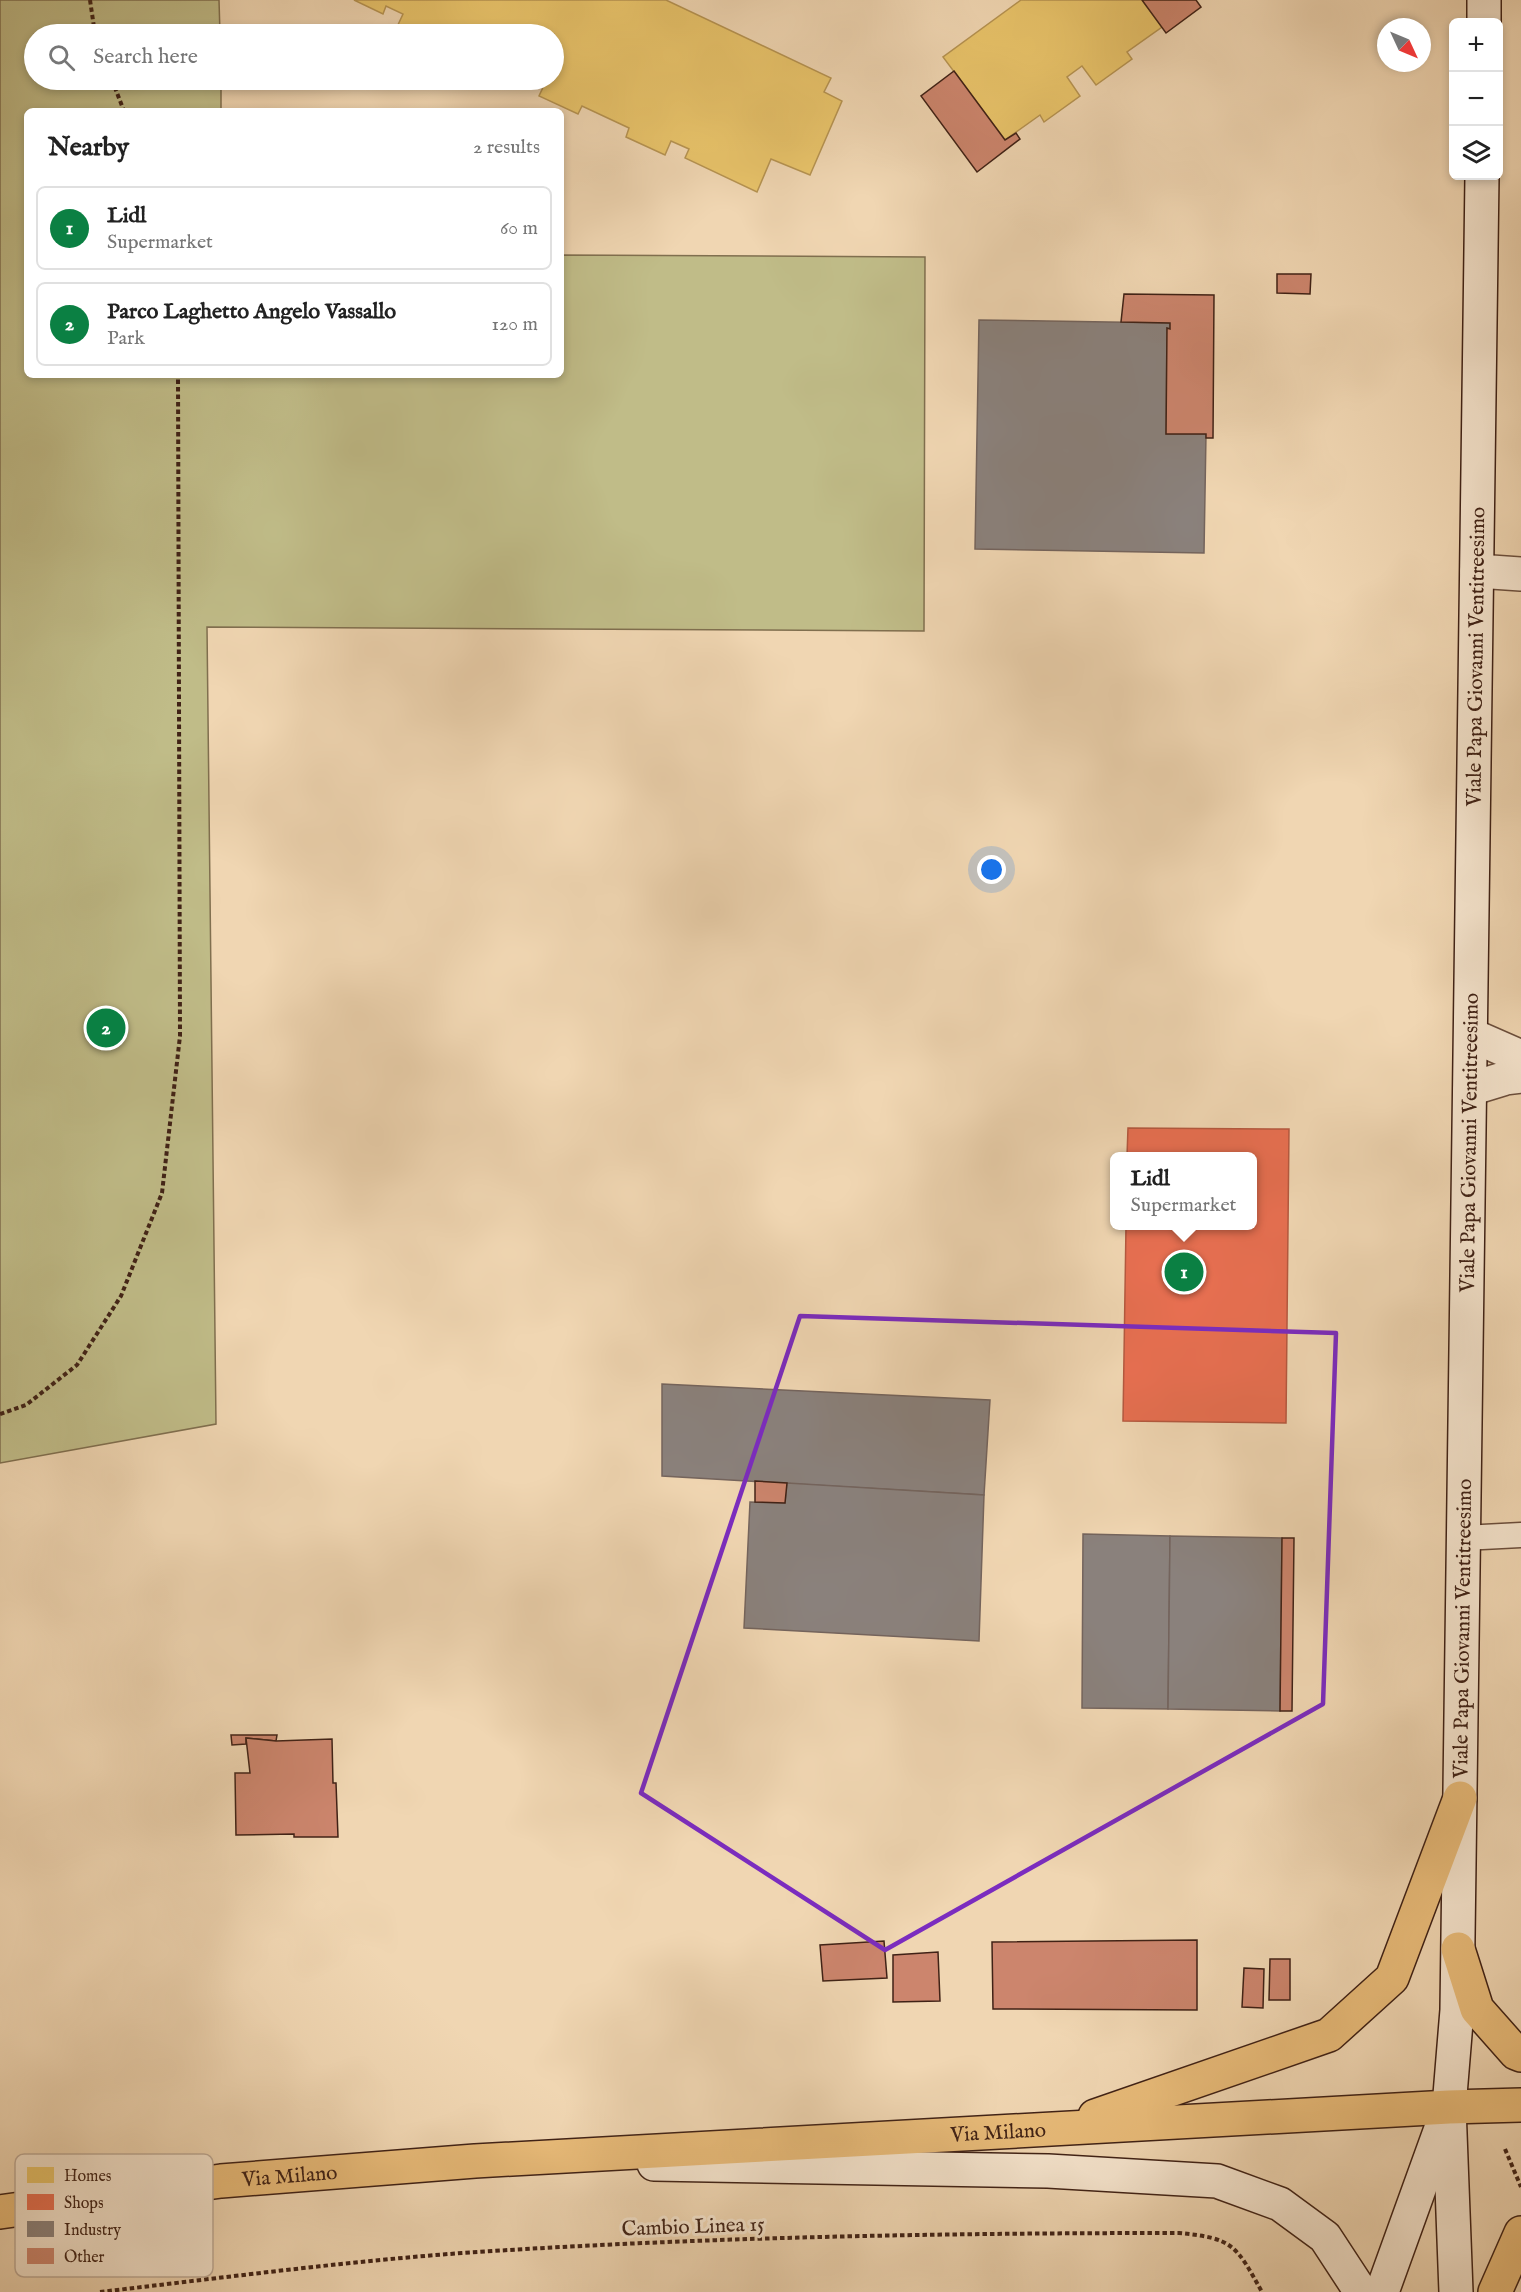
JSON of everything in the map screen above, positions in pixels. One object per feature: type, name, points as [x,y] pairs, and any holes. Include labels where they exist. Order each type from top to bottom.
[{"type":"main road","points":[[1056,2129],[1329,2034],[1392,1978],[1460,1798]]},
{"type":"main road","points":[[1458,1948],[1477,2009],[1516,2053],[1521,2055]]},
{"type":"main road","name":"Via Milano","points":[[213,2182],[475,2161],[1449,2107],[1521,2105]]},
{"type":"main road","name":"Via Milano","points":[[0,2212],[15,2210]]},
{"type":"main road","points":[[1495,2292],[1521,2233]]},
{"type":"street","points":[[1484,0],[1484,18]]},
{"type":"street","name":"Viale Papa Giovanni Ventitreesimo","points":[[1449,2107],[1457,2010],[1482,180]]},
{"type":"street","points":[[1476,571],[1521,574]]},
{"type":"street","points":[[1471,1035],[1521,1058]]},
{"type":"street","points":[[1470,1089],[1521,1076]]},
{"type":"street","points":[[1382,2292],[1449,2107]]},
{"type":"street","points":[[1449,2107],[1456,2292]]},
{"type":"street","name":"Via Milano","points":[[475,2161],[1048,2171],[1217,2181],[1280,2204],[1325,2237],[1361,2292]]},
{"type":"lane","points":[[1463,1538],[1521,1535]]},
{"type":"path","points":[[90,0],[94,24]]},
{"type":"path","points":[[116,90],[123,108]]},
{"type":"path","points":[[0,1414],[26,1406],[77,1365],[122,1296],[162,1193],[180,1036],[178,378]]},
{"type":"path","name":"Cambio Linea 15","points":[[100,2292],[331,2265],[460,2253],[708,2239],[1144,2233],[1210,2236],[1224,2241],[1238,2252],[1262,2292]]},
{"type":"highlighted area","points":[[800,1316],[1336,1333],[1323,1704],[885,1950],[641,1793]]},
{"type":"shaded area","points":[[0,0],[219,0],[220,24],[24,24],[24,90],[221,90],[221,108],[24,108],[24,378],[564,378],[564,255],[925,257],[924,631],[207,627],[216,1424],[0,1463]]},
{"type":"building: Homes","points":[[354,0],[666,0],[831,78],[824,92],[842,101],[810,175],[771,159],[757,192],[685,158],[689,149],[671,141],[665,155],[626,137],[629,128],[582,106],[578,114],[539,96],[542,90],[564,90],[564,24],[398,24],[403,14],[386,6],[383,14]]},
{"type":"building: Homes","points":[[1021,0],[1142,0],[1162,27],[1127,52],[1132,59],[1096,85],[1082,66],[1067,77],[1080,96],[1044,122],[1040,115],[1005,140],[943,57]]},
{"type":"building: Shops","points":[[1128,1128],[1289,1129],[1286,1423],[1123,1421],[1126,1230],[1257,1230],[1257,1152],[1127,1152]]},
{"type":"building: Industry","points":[[979,320],[1170,323],[1170,329],[1167,328],[1166,434],[1206,434],[1204,553],[975,549]]},
{"type":"building: Industry","points":[[662,1384],[990,1400],[984,1495],[662,1476]]},
{"type":"building: Industry","points":[[787,1483],[984,1495],[979,1641],[744,1628],[750,1502],[785,1503]]},
{"type":"building: Industry","points":[[1083,1534],[1170,1536],[1168,1709],[1082,1708]]},
{"type":"building: Industry","points":[[1170,1536],[1282,1538],[1280,1711],[1168,1709]]},
{"type":"building: Other","points":[[1142,0],[1196,0],[1201,7],[1166,33]]},
{"type":"building: Other","points":[[954,71],[1005,140],[1016,133],[1020,139],[977,172],[921,96]]},
{"type":"building: Other","points":[[1277,274],[1311,274],[1310,294],[1277,293]]},
{"type":"building: Other","points":[[1124,294],[1214,295],[1213,438],[1206,438],[1206,434],[1166,434],[1167,328],[1170,329],[1170,323],[1121,322]]},
{"type":"building: Other","points":[[755,1481],[787,1483],[785,1503],[755,1502]]},
{"type":"building: Other","points":[[1282,1538],[1294,1538],[1292,1711],[1280,1711]]},
{"type":"building: Other","points":[[231,1735],[277,1735],[276,1741],[246,1738],[246,1744],[232,1745]]},
{"type":"building: Other","points":[[246,1738],[276,1741],[332,1739],[338,1837],[294,1837],[294,1834],[236,1835],[235,1773],[250,1773]]},
{"type":"building: Other","points":[[1197,1940],[1197,2010],[993,2009],[992,1942]]},
{"type":"building: Other","points":[[884,1941],[887,1978],[823,1981],[820,1945]]},
{"type":"building: Other","points":[[938,1952],[940,2001],[893,2002],[893,1955]]},
{"type":"building: Other","points":[[1270,1959],[1290,1959],[1290,2000],[1269,2000]]},
{"type":"building: Other","points":[[1244,1968],[1264,1969],[1263,2008],[1242,2007]]},
{"type":"place","name":"Parco Laghetto Angelo Vassallo","points":[[106,1028]]},
{"type":"place","name":"Lidl","points":[[1184,1272]]}]
